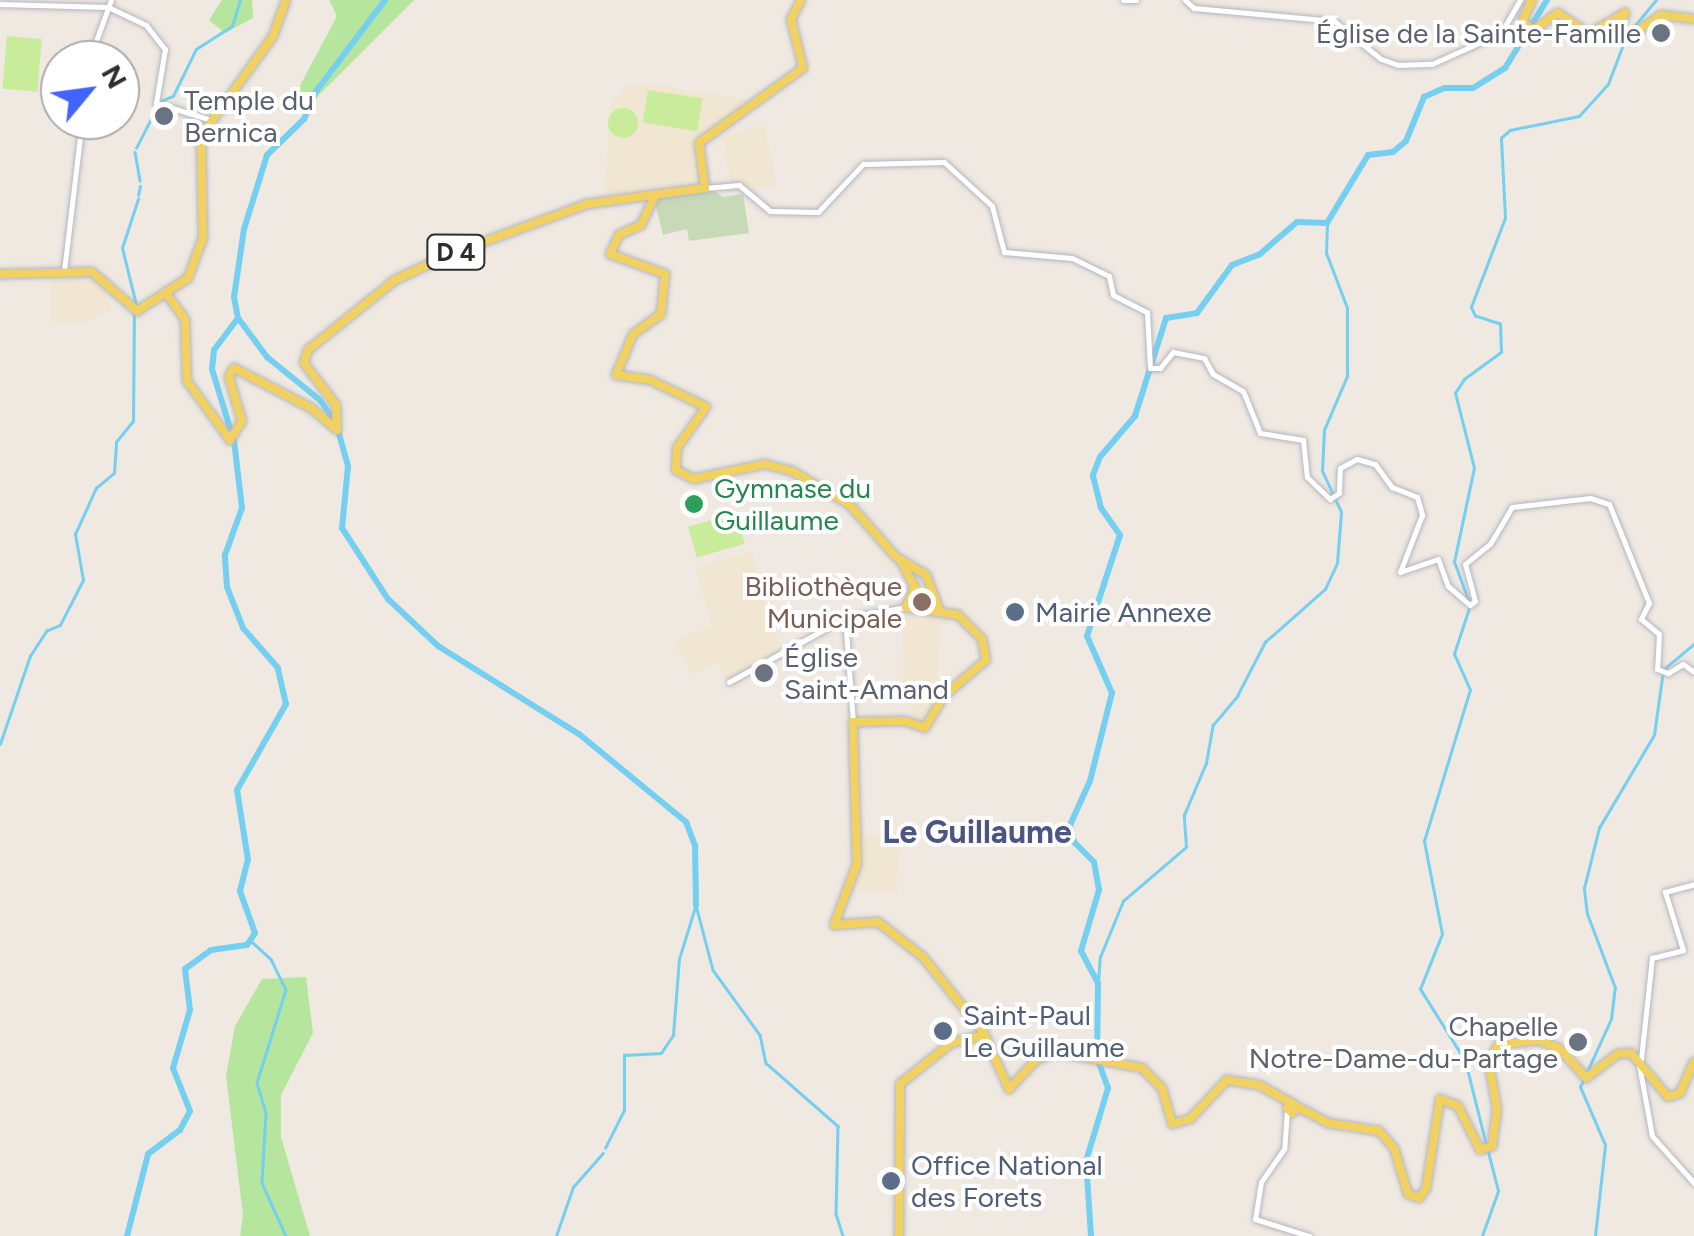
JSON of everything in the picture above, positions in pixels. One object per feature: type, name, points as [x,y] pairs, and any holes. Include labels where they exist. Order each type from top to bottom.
[{"type":"main road","points":[[0,274],[98,274],[137,311],[168,296],[188,278],[202,250],[200,147],[208,120],[273,36],[286,0]]},
{"type":"main road","points":[[705,188],[699,143],[803,68],[791,19],[802,0]]},
{"type":"main road","points":[[1532,0],[1523,24],[1533,30],[1558,12],[1589,34],[1625,13],[1620,33],[1626,39],[1661,15],[1694,18]]},
{"type":"main road","name":"D 4","points":[[168,296],[186,319],[187,381],[232,438],[242,411],[229,376],[237,368],[311,408],[337,427],[303,358],[367,301],[451,254],[587,204],[644,202],[705,188]]},
{"type":"main road","points":[[644,202],[641,225],[619,235],[610,254],[665,274],[661,314],[634,334],[616,375],[650,380],[706,407],[677,448],[679,474],[694,479],[778,465],[850,505],[902,563],[915,588],[906,607],[940,609],[978,633],[986,649],[984,666],[944,696],[924,728],[906,721],[853,722],[856,864],[834,925],[880,924],[923,958],[986,1035],[1008,1089],[1045,1056],[1092,1057],[1135,1064],[1156,1080],[1172,1124],[1190,1119],[1227,1080],[1328,1123],[1379,1131],[1394,1148],[1408,1194],[1418,1198],[1426,1190],[1440,1099],[1458,1106],[1483,1152],[1492,1146],[1497,1110],[1489,1064],[1498,1046],[1539,1040],[1567,1054],[1581,1075],[1621,1052],[1642,1060],[1658,1092],[1668,1098],[1680,1093],[1694,1062]]},
{"type":"main road","points":[[902,563],[926,575],[940,609]]},
{"type":"main road","points":[[899,1236],[900,1084],[951,1043],[986,1035]]},
{"type":"street","points":[[1122,0],[1136,0]]},
{"type":"street","points":[[1185,0],[1194,8],[1334,21],[1381,59],[1398,64],[1432,64],[1490,37],[1520,0]]},
{"type":"street","points":[[96,40],[110,3]]},
{"type":"street","points":[[0,4],[110,3],[162,40],[156,103],[208,120]]},
{"type":"street","points":[[64,271],[80,140]]},
{"type":"street","points":[[705,188],[739,185],[770,211],[818,212],[863,164],[944,162],[992,206],[1004,252],[1072,258],[1105,274],[1115,297],[1146,310],[1150,368],[1160,368],[1173,352],[1204,358],[1213,374],[1246,395],[1260,433],[1303,440],[1307,476],[1330,498],[1340,493],[1340,468],[1356,459],[1375,464],[1392,487],[1417,497],[1422,514],[1400,572],[1438,559],[1448,586],[1470,605],[1475,601],[1465,564],[1485,550],[1512,507],[1590,498],[1610,504],[1649,603],[1642,619],[1659,634],[1657,670],[1668,673],[1683,664],[1694,672]]},
{"type":"street","points":[[729,682],[844,618],[906,607]]},
{"type":"street","points":[[844,618],[853,722]]},
{"type":"street","points":[[1694,884],[1665,892],[1683,950],[1652,958],[1639,1077],[1648,1128],[1694,1184]]},
{"type":"street","points":[[1292,1108],[1284,1149],[1261,1182],[1254,1219],[1309,1236]]},
{"type":"shaded area","points":[[647,83],[759,102],[697,142],[699,186],[605,198],[610,104],[626,87]]},
{"type":"shaded area","points":[[764,124],[777,185],[753,190],[730,181],[723,137]]},
{"type":"shaded area","points":[[50,275],[99,277],[112,309],[80,324],[51,322]]},
{"type":"shaded area","points":[[751,551],[781,649],[727,681],[719,662],[694,674],[672,643],[712,625],[695,568]]},
{"type":"shaded area","points":[[904,612],[950,615],[950,624],[938,624],[937,700],[923,726],[911,719],[912,709],[902,708]]},
{"type":"shaded area","points":[[859,834],[898,835],[897,893],[858,892]]},
{"type":"green space","points":[[222,0],[252,0],[253,18],[225,33],[209,20]]},
{"type":"green space","points":[[329,0],[414,0],[312,102],[296,93],[337,16]]},
{"type":"green space","points":[[7,36],[42,39],[37,92],[2,89]]},
{"type":"green space","points":[[648,90],[702,99],[697,131],[643,123]]},
{"type":"green space","points":[[623,108],[637,117],[638,123],[629,137],[623,138],[609,129],[608,123],[617,109]]},
{"type":"green space","points":[[712,190],[723,197],[743,194],[749,233],[689,241],[687,229],[663,235],[654,199]]},
{"type":"green space","points":[[736,513],[745,544],[697,558],[688,527]]},
{"type":"green space","points":[[306,977],[313,1033],[281,1095],[281,1137],[310,1236],[240,1236],[243,1215],[226,1076],[235,1026],[262,979]]},
{"type":"waterway","points":[[161,101],[173,96],[196,49],[232,26],[240,0]]},
{"type":"waterway","points":[[127,1236],[148,1154],[180,1130],[190,1111],[173,1068],[190,1010],[185,969],[211,950],[247,945],[255,933],[240,891],[248,860],[237,790],[286,704],[278,668],[243,628],[227,587],[225,555],[242,508],[234,441],[212,369],[214,350],[238,318],[234,297],[244,229],[267,155],[304,119],[317,90],[385,0]]},
{"type":"waterway","points":[[1091,1236],[1086,1161],[1108,1088],[1097,1058],[1098,983],[1081,951],[1099,890],[1094,862],[1074,842],[1070,825],[1090,781],[1112,693],[1087,636],[1120,535],[1101,508],[1093,475],[1100,457],[1135,416],[1166,318],[1197,313],[1232,265],[1260,254],[1297,222],[1327,223],[1368,155],[1393,152],[1406,141],[1424,97],[1444,88],[1473,88],[1505,68],[1547,0]]},
{"type":"waterway","points":[[1627,35],[1656,0]]},
{"type":"waterway","points":[[1486,1145],[1465,1061],[1420,989],[1442,934],[1424,841],[1470,690],[1454,654],[1470,605],[1454,562],[1474,468],[1455,393],[1464,379],[1501,352],[1500,324],[1475,316],[1471,307],[1505,218],[1501,138],[1510,130],[1579,116],[1608,84],[1624,42]]},
{"type":"waterway","points":[[136,148],[157,107]]},
{"type":"waterway","points":[[135,152],[140,181]]},
{"type":"waterway","points":[[138,195],[140,186]]},
{"type":"waterway","points":[[136,305],[122,248],[138,199]]},
{"type":"waterway","points":[[1098,983],[1100,957],[1123,901],[1186,847],[1184,815],[1206,763],[1213,725],[1237,696],[1265,642],[1325,589],[1337,563],[1341,512],[1322,471],[1324,430],[1347,376],[1347,308],[1326,253],[1327,223]]},
{"type":"waterway","points":[[0,744],[30,656],[46,631],[60,625],[83,580],[75,534],[96,488],[114,473],[116,442],[133,421],[134,315]]},
{"type":"waterway","points":[[238,318],[267,357],[320,400],[336,423],[348,466],[342,528],[388,599],[438,646],[579,734],[686,822],[695,846],[696,905]]},
{"type":"waterway","points":[[1664,669],[1694,644]]},
{"type":"waterway","points":[[1595,1236],[1605,1145],[1580,1087],[1611,1019],[1615,988],[1587,914],[1584,888],[1599,828],[1654,735],[1662,677]]},
{"type":"waterway","points":[[696,905],[713,970],[760,1035],[766,1063],[838,1126],[836,1214],[843,1236]]},
{"type":"waterway","points":[[605,1148],[624,1110],[624,1055],[661,1053],[673,1035],[679,959],[695,907]]},
{"type":"waterway","points":[[251,941],[271,959],[286,990],[257,1083],[266,1112],[262,1183],[286,1236]]},
{"type":"waterway","points":[[1482,1236],[1498,1191],[1488,1152]]},
{"type":"waterway","points":[[556,1236],[573,1187],[603,1153]]},
{"type":"place","name":"Église de la Sainte-Famille","points":[[1661,33]]},
{"type":"place","name":"Temple du Bernica","points":[[164,116]]},
{"type":"place","name":"Gymnase du Guillaume","points":[[694,504]]},
{"type":"place","name":"Bibliothèque Municipale","points":[[922,602]]},
{"type":"place","name":"Mairie Annexe","points":[[1015,612]]},
{"type":"place","name":"Église Saint-Amand","points":[[764,673]]},
{"type":"place","name":"Saint-Paul Le Guillaume","points":[[943,1031]]},
{"type":"place","name":"Chapelle Notre-Dame-du-Partage","points":[[1578,1042]]},
{"type":"place","name":"Office National des Forets","points":[[891,1181]]},
{"type":"district","name":"Le Guillaume","points":[[977,832]]}]
